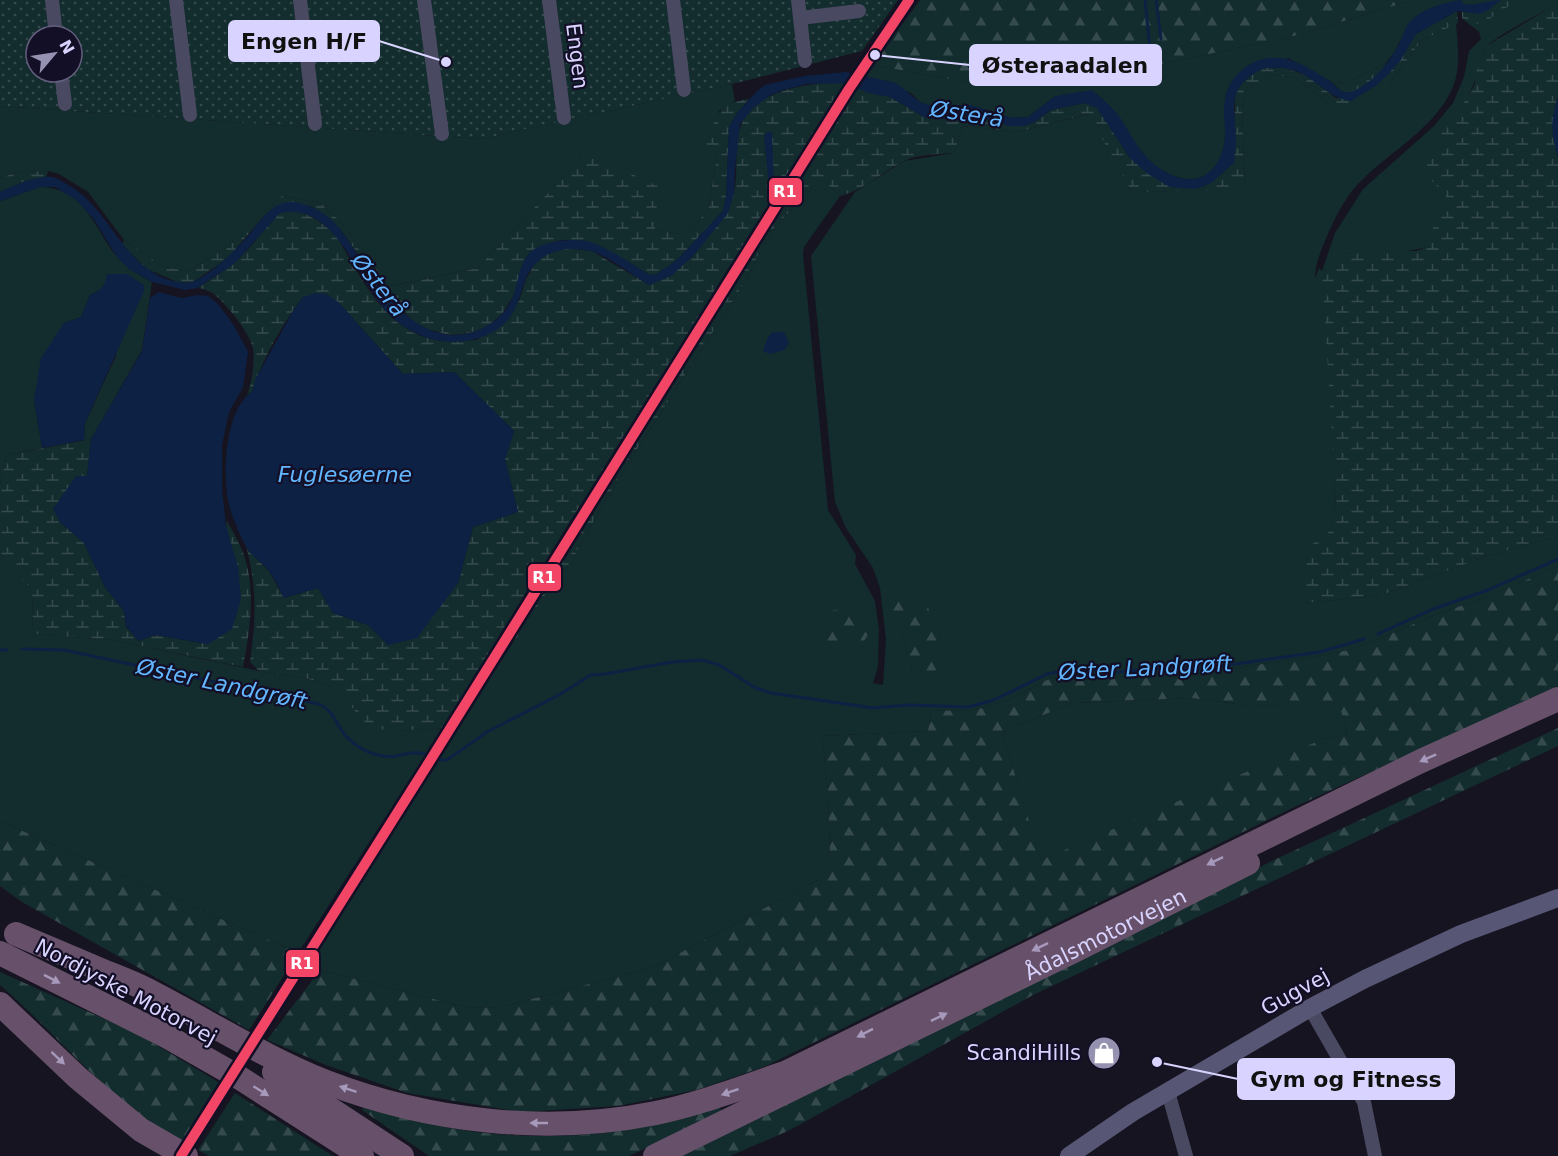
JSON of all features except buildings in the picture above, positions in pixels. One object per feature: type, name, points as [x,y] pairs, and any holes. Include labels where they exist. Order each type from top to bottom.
[{"type":"highway","name":"Ådalsmotorvejen","points":[[5,934],[150,991],[281,1062],[327,1082],[390,1102],[442,1114],[492,1121],[583,1122],[655,1113],[717,1096],[785,1073],[1400,771],[1558,699]]},
{"type":"highway","name":"Ådalsmotorvejen","points":[[655,1156],[1078,949],[1311,831],[1558,717]]},
{"type":"highway","name":"Nordjyske Motorvej","points":[[5,934],[168,1037],[240,1078],[362,1156]]},
{"type":"highway","name":"Nordjyske Motorvej","points":[[5,934],[146,999],[251,1058],[402,1156]]},
{"type":"highway","points":[[0,1004],[78,1078],[141,1131],[186,1156]]},
{"type":"street","points":[[52,0],[55,24]]},
{"type":"street","points":[[176,0],[190,115]]},
{"type":"street","points":[[300,0],[315,124]]},
{"type":"street","points":[[424,0],[441,134]]},
{"type":"street","name":"Engen","points":[[549,0],[564,118]]},
{"type":"street","points":[[673,0],[684,90]]},
{"type":"street","points":[[798,0],[805,61]]},
{"type":"street","points":[[800,18],[859,11]]},
{"type":"street","points":[[62,84],[65,104]]},
{"type":"street","name":"Gugvej","points":[[1079,1153],[1168,1092],[1310,1008],[1374,974],[1439,944],[1558,898]]},
{"type":"street","points":[[1310,1008],[1364,1102],[1375,1156]]},
{"type":"street","points":[[1168,1092],[1186,1156]]},
{"type":"green space","points":[[0,0],[898,0],[862,51],[732,84],[481,139],[0,106]]},
{"type":"green space","points":[[920,0],[1413,0],[1298,35],[1134,70],[1034,83],[973,83],[872,65]]},
{"type":"green space","points":[[1413,0],[1461,0],[1428,9],[1401,39],[1386,63],[1346,83],[1332,82],[1288,58],[1225,98],[1225,139],[1221,155],[1210,171],[1202,177],[1192,179],[1171,175],[1152,163],[1137,148],[1119,117],[1055,96],[1028,117],[1011,118],[989,110],[960,105],[934,107],[920,102],[911,93],[863,76],[872,65],[973,83],[1034,83],[1134,70],[1298,35]]},
{"type":"green space","points":[[1461,0],[1558,0],[1558,3],[1508,31],[1487,47],[1467,99],[1456,185],[1432,245],[1411,250],[1341,254],[1334,518],[1307,587],[1305,603],[1382,595],[1487,556],[1558,536],[1558,566],[1354,649],[1200,674],[1171,672],[1118,677],[1095,674],[1051,678],[1010,699],[975,710],[931,711],[928,731],[822,736],[828,792],[830,862],[822,878],[653,967],[501,1007],[469,1008],[320,970],[311,964],[471,705],[558,576],[573,561],[620,476],[750,274],[774,228],[814,186],[823,180],[840,196],[804,247],[803,254],[828,510],[856,555],[855,564],[875,601],[879,629],[878,666],[873,683],[883,685],[886,640],[880,588],[873,568],[846,528],[835,502],[811,256],[855,192],[904,161],[954,153],[963,126],[1017,132],[1089,114],[1132,192],[1245,189],[1242,107],[1246,91],[1270,74],[1295,78],[1328,103],[1388,85],[1422,40],[1456,23],[1457,69],[1449,95],[1432,119],[1352,191],[1338,213],[1325,241],[1317,262],[1315,279],[1319,268],[1322,271],[1335,233],[1363,189],[1434,126],[1453,103],[1464,77],[1469,51],[1481,39],[1479,32],[1462,18]],"holes":[[[932,620],[940,638],[912,671],[901,626]]]},
{"type":"green space","points":[[1501,0],[1518,0],[1483,23],[1470,25],[1462,18],[1462,12],[1483,11]]},
{"type":"green space","points":[[1558,3],[1558,97],[1554,127],[1558,157],[1558,536],[1487,556],[1382,595],[1305,603],[1307,547],[1327,535],[1334,518],[1335,484],[1322,271],[1341,254],[1370,251],[1417,251],[1431,245],[1435,214],[1446,204],[1446,195],[1427,176],[1427,165],[1442,132],[1474,86],[1477,70],[1488,45]]},
{"type":"green space","points":[[1457,11],[1458,23],[1422,40],[1388,85],[1350,110],[1328,103],[1295,78],[1270,74],[1246,91],[1242,107],[1245,190],[1132,192],[1088,114],[1017,132],[963,126],[954,153],[908,159],[857,190],[840,196],[823,180],[814,186],[774,228],[750,274],[620,476],[573,561],[558,576],[512,645],[509,642],[855,87],[890,97],[926,118],[966,116],[984,118],[1010,126],[1024,126],[1033,123],[1051,110],[1085,103],[1097,107],[1130,158],[1196,189],[1234,163],[1235,95],[1243,82],[1255,72],[1265,68],[1285,68],[1306,75],[1336,98],[1360,97],[1389,73],[1416,34]]},
{"type":"green space","points":[[1386,63],[1374,78],[1354,91],[1343,92],[1332,82],[1346,83]]},
{"type":"green space","points":[[834,82],[847,83],[556,544],[443,728],[398,731],[374,729],[360,718],[347,701],[327,685],[309,679],[259,671],[250,662],[254,606],[253,578],[247,549],[269,571],[284,598],[318,588],[333,613],[368,625],[388,645],[458,583],[473,527],[518,512],[505,459],[514,431],[454,372],[403,374],[338,302],[303,297],[273,343],[252,392],[247,395],[252,378],[254,354],[248,336],[220,299],[211,292],[198,288],[225,270],[243,254],[275,216],[287,211],[303,213],[326,226],[337,237],[365,285],[389,314],[418,335],[436,340],[477,340],[519,301],[526,279],[536,262],[547,253],[567,248],[592,251],[649,285],[692,257],[728,204],[734,192],[738,136],[743,121],[751,110],[762,101],[789,89]]},
{"type":"green space","points":[[732,84],[735,101],[719,111],[717,156],[708,211],[683,235],[655,229],[585,153],[478,268],[389,286],[338,219],[320,203],[282,196],[225,248],[188,271],[164,267],[124,240],[88,192],[59,174],[48,171],[18,172],[0,178],[0,106],[481,139]]},
{"type":"green space","points":[[749,99],[729,127],[726,196],[723,211],[677,260],[657,274],[650,275],[617,256],[577,240],[560,240],[546,245],[502,314],[477,331],[449,335],[419,326],[385,292],[341,230],[311,206],[264,216],[228,258],[192,283],[177,282],[147,269],[122,245],[124,240],[164,267],[188,271],[225,248],[282,196],[320,203],[338,219],[390,286],[478,268],[585,153],[658,186],[655,229],[683,235],[708,211],[717,156],[706,143],[716,118],[730,104]]},
{"type":"green space","points":[[48,171],[46,178],[23,182],[0,192],[0,178],[18,172]]},
{"type":"green space","points":[[40,187],[56,189],[79,202],[118,258],[130,269],[152,282],[142,350],[91,439],[84,440],[85,423],[116,356],[105,285],[101,290],[90,295],[81,317],[64,323],[34,399],[42,448],[7,455],[0,484],[0,201]]},
{"type":"green space","points":[[91,439],[87,476],[60,522],[84,543],[105,587],[124,611],[126,627],[139,641],[155,635],[208,644],[227,521],[247,564],[251,594],[250,623],[243,667],[112,640],[33,634],[32,590],[0,555],[0,484],[7,455]]},
{"type":"green space","points":[[0,555],[32,590],[33,634],[112,640],[259,671],[309,679],[327,685],[347,701],[360,718],[398,731],[443,728],[298,953],[0,821]]},
{"type":"green space","points":[[1558,566],[1558,686],[1288,810],[766,1066],[696,1090],[618,1106],[521,1112],[407,1093],[326,1065],[267,1040],[320,970],[469,1008],[501,1007],[653,967],[822,878],[830,861],[828,792],[822,736],[928,731],[931,711],[975,710],[1010,699],[1051,678],[1095,674],[1118,677],[1171,672],[1200,674],[1354,649],[1435,615],[1489,596]],"holes":[[[1192,698],[1252,706],[1339,704],[1348,735],[1323,739],[1041,860],[1002,732],[1073,703]]]},
{"type":"green space","points":[[923,595],[940,638],[936,670],[922,676],[912,671],[901,627],[896,627],[889,618],[897,599]]},
{"type":"green space","points":[[852,607],[864,618],[869,633],[859,649],[827,643],[823,612]]},
{"type":"green space","points":[[1192,698],[1252,706],[1339,703],[1348,735],[1323,739],[1041,861],[1002,732],[1073,703]]},
{"type":"green space","points":[[1558,728],[1558,746],[1033,995],[790,1130],[730,1156],[680,1156],[1276,859]]},
{"type":"green space","points":[[0,821],[298,953],[249,1030],[22,902],[0,886]]},
{"type":"green space","points":[[0,972],[138,1034],[220,1083],[182,1142],[143,1117],[88,1070],[0,985]]},
{"type":"green space","points":[[235,1093],[333,1156],[209,1156],[198,1150]]},
{"type":"green space","points":[[365,1105],[460,1130],[526,1136],[570,1136],[612,1132],[719,1106],[722,1113],[629,1156],[429,1156],[362,1110]]},
{"type":"water","name":"Østerå","points":[[1461,0],[1463,4],[1478,4],[1501,0],[1479,14],[1457,11],[1416,34],[1400,61],[1389,73],[1377,85],[1351,101],[1332,94],[1295,70],[1261,69],[1247,79],[1237,92],[1234,107],[1236,140],[1234,163],[1211,183],[1196,189],[1170,187],[1148,174],[1130,158],[1097,108],[1085,103],[1051,110],[1033,123],[1024,126],[1009,126],[984,118],[967,116],[926,118],[890,97],[868,93],[847,83],[807,84],[783,90],[769,96],[753,108],[740,124],[734,193],[728,213],[693,256],[671,276],[649,285],[597,253],[580,249],[552,252],[544,256],[531,269],[515,308],[507,321],[480,338],[458,342],[429,338],[413,332],[398,322],[385,311],[351,258],[328,228],[314,218],[298,212],[280,213],[234,264],[197,288],[185,290],[152,282],[129,269],[117,257],[93,218],[75,199],[55,187],[40,187],[0,201],[0,192],[19,184],[33,179],[56,178],[83,196],[96,209],[131,254],[144,266],[160,276],[183,283],[199,279],[221,263],[273,208],[288,202],[309,206],[317,209],[335,224],[382,290],[405,315],[433,331],[449,335],[467,334],[492,323],[505,310],[513,298],[521,267],[527,256],[538,247],[565,240],[590,242],[650,275],[657,274],[677,260],[723,211],[726,196],[729,127],[737,113],[765,85],[805,76],[846,72],[896,83],[920,102],[934,107],[971,105],[1011,118],[1028,117],[1055,96],[1092,90],[1118,115],[1140,149],[1158,168],[1177,177],[1196,179],[1211,171],[1221,155],[1225,140],[1226,93],[1233,80],[1250,64],[1272,58],[1290,60],[1314,71],[1342,91],[1352,92],[1370,81],[1386,65],[1413,19],[1432,8]]},
{"type":"water","points":[[1558,97],[1558,157],[1552,127]]},
{"type":"water","points":[[767,132],[772,132],[774,192],[770,198],[764,136]]},
{"type":"water","points":[[107,274],[127,274],[144,285],[144,291],[85,423],[84,440],[42,448],[34,399],[41,358],[64,323],[81,317],[90,295],[102,287]]},
{"type":"water","name":"Fuglesøerne","points":[[159,292],[181,298],[208,296],[218,304],[233,324],[248,352],[243,387],[229,412],[222,445],[222,490],[226,526],[238,567],[241,599],[232,629],[208,644],[155,635],[138,641],[126,626],[124,611],[105,587],[84,543],[60,522],[53,509],[76,476],[87,476],[91,439],[142,351],[150,298]]},
{"type":"water","name":"Fuglesøerne","points":[[316,293],[326,294],[338,302],[403,374],[454,372],[514,431],[505,459],[518,512],[473,527],[458,583],[417,638],[388,645],[368,625],[333,613],[318,588],[284,598],[266,567],[246,547],[231,512],[226,488],[226,458],[231,426],[236,412],[243,400],[252,392],[255,380],[293,311],[303,297]]},
{"type":"water","points":[[773,332],[784,332],[789,343],[784,350],[770,354],[763,351],[768,337]]},
{"type":"pier","points":[[855,71],[864,73],[853,89],[845,86]]},
{"type":"waterway","points":[[1145,0],[1150,49]]},
{"type":"waterway","points":[[1156,0],[1161,39]]},
{"type":"waterway","name":"Øster Landgrøft","points":[[1378,634],[1433,609],[1488,590],[1558,559]]},
{"type":"waterway","name":"Øster Landgrøft","points":[[22,649],[64,650],[319,704],[332,714],[349,739],[369,752],[390,757],[420,753],[447,760],[487,732],[557,696],[591,675],[672,662],[703,660],[719,665],[756,688],[771,693],[873,708],[908,705],[968,707],[994,700],[1047,674],[1069,670],[1090,669],[1118,672],[1170,667],[1200,669],[1320,652],[1364,639]]},
{"type":"waterway","name":"Øster Landgrøft","points":[[0,650],[7,650]]},
{"type":"transit line","name":"R1","points":[[181,1156],[849,89],[909,0]]},
{"type":"place","name":"Østeraadalen","points":[[875,55]]},
{"type":"place","name":"Engen H/F","points":[[446,62]]},
{"type":"place","name":"ScandiHills","points":[[1104,1053]]},
{"type":"place","name":"Gym og Fitness","points":[[1157,1062]]}]
